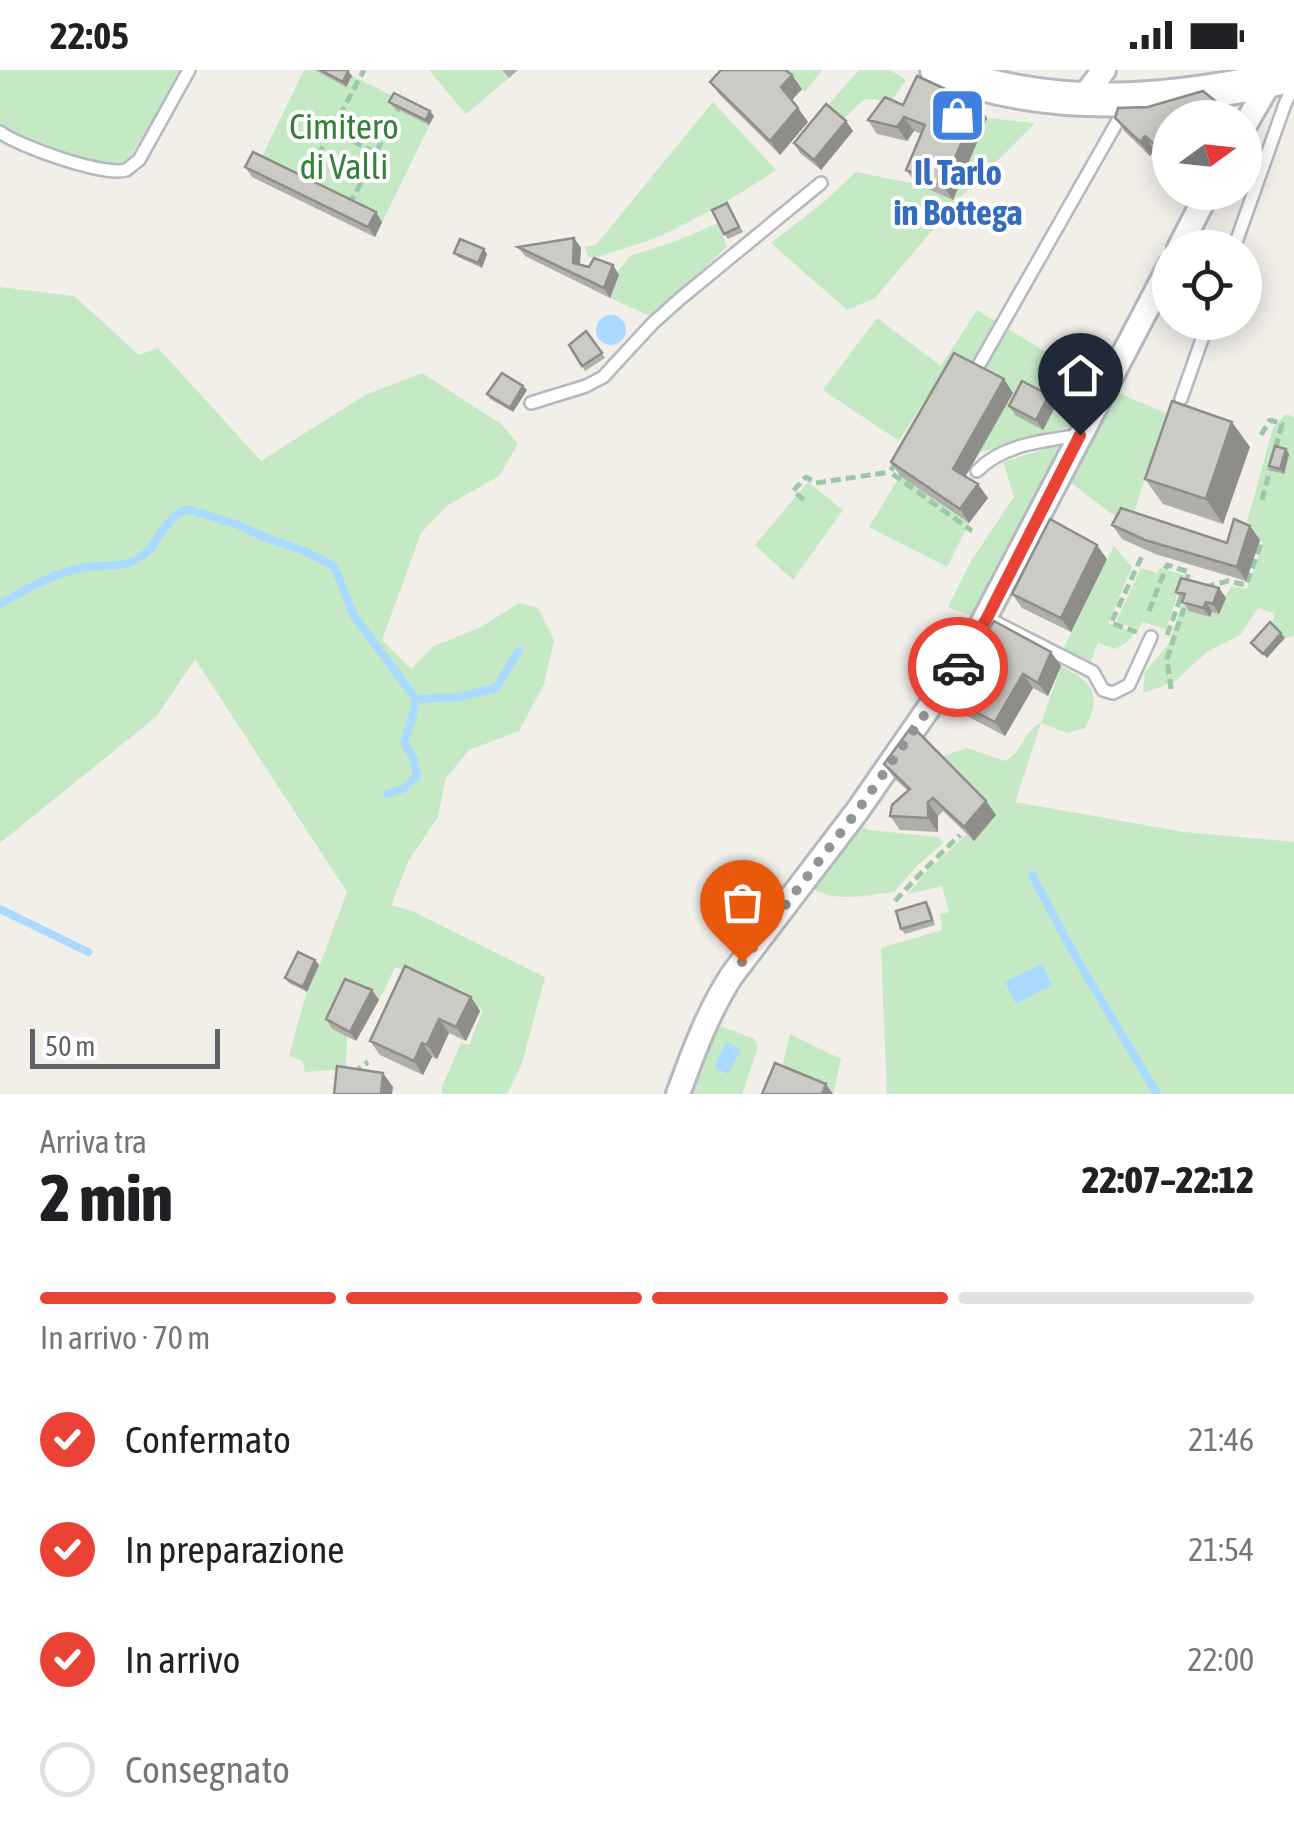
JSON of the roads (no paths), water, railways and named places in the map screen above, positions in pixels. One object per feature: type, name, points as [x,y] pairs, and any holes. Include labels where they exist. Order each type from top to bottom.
[{"type":"main road","points":[[937,70],[1002,90],[1081,100],[1129,100],[1286,80]]},
{"type":"street","points":[[1081,100],[1104,70]]},
{"type":"street","points":[[1262,106],[1286,80]]},
{"type":"street","points":[[678,1094],[726,985],[879,780],[954,673],[987,618],[1152,299]]},
{"type":"lane","points":[[0,132],[27,148],[106,171],[126,170],[139,160],[189,70]]},
{"type":"lane","points":[[1240,230],[1285,104],[1286,80]]},
{"type":"lane","points":[[980,363],[1129,100]]},
{"type":"lane","points":[[531,403],[603,377],[667,311],[821,182]]},
{"type":"lane","points":[[1181,400],[1202,340]]},
{"type":"lane","points":[[977,471],[1006,451],[1080,435]]},
{"type":"lane","points":[[987,618],[1093,672],[1103,690],[1112,692],[1129,685],[1152,637]]},
{"type":"water","points":[[611,315],[622,319],[626,330],[622,341],[611,345],[600,341],[596,330],[600,319]]},
{"type":"water","points":[[1042,964],[1052,985],[1016,1004],[1005,982]]},
{"type":"water","points":[[726,1042],[741,1050],[728,1074],[714,1067]]},
{"type":"waterway","points":[[0,604],[63,573],[133,561],[146,553],[173,518],[187,509],[238,525],[334,566],[354,616],[416,699],[459,697],[496,688],[519,651]]},
{"type":"waterway","points":[[387,794],[405,788],[417,776],[414,759],[404,743],[416,699]]},
{"type":"waterway","points":[[1032,875],[1157,1094]]},
{"type":"waterway","points":[[0,909],[88,952]]},
{"type":"place","name":"Il Tarlo in Bottega","points":[[958,116]]},
{"type":"park label","name":"Cimitero di Valli","points":[[344,146]]}]
